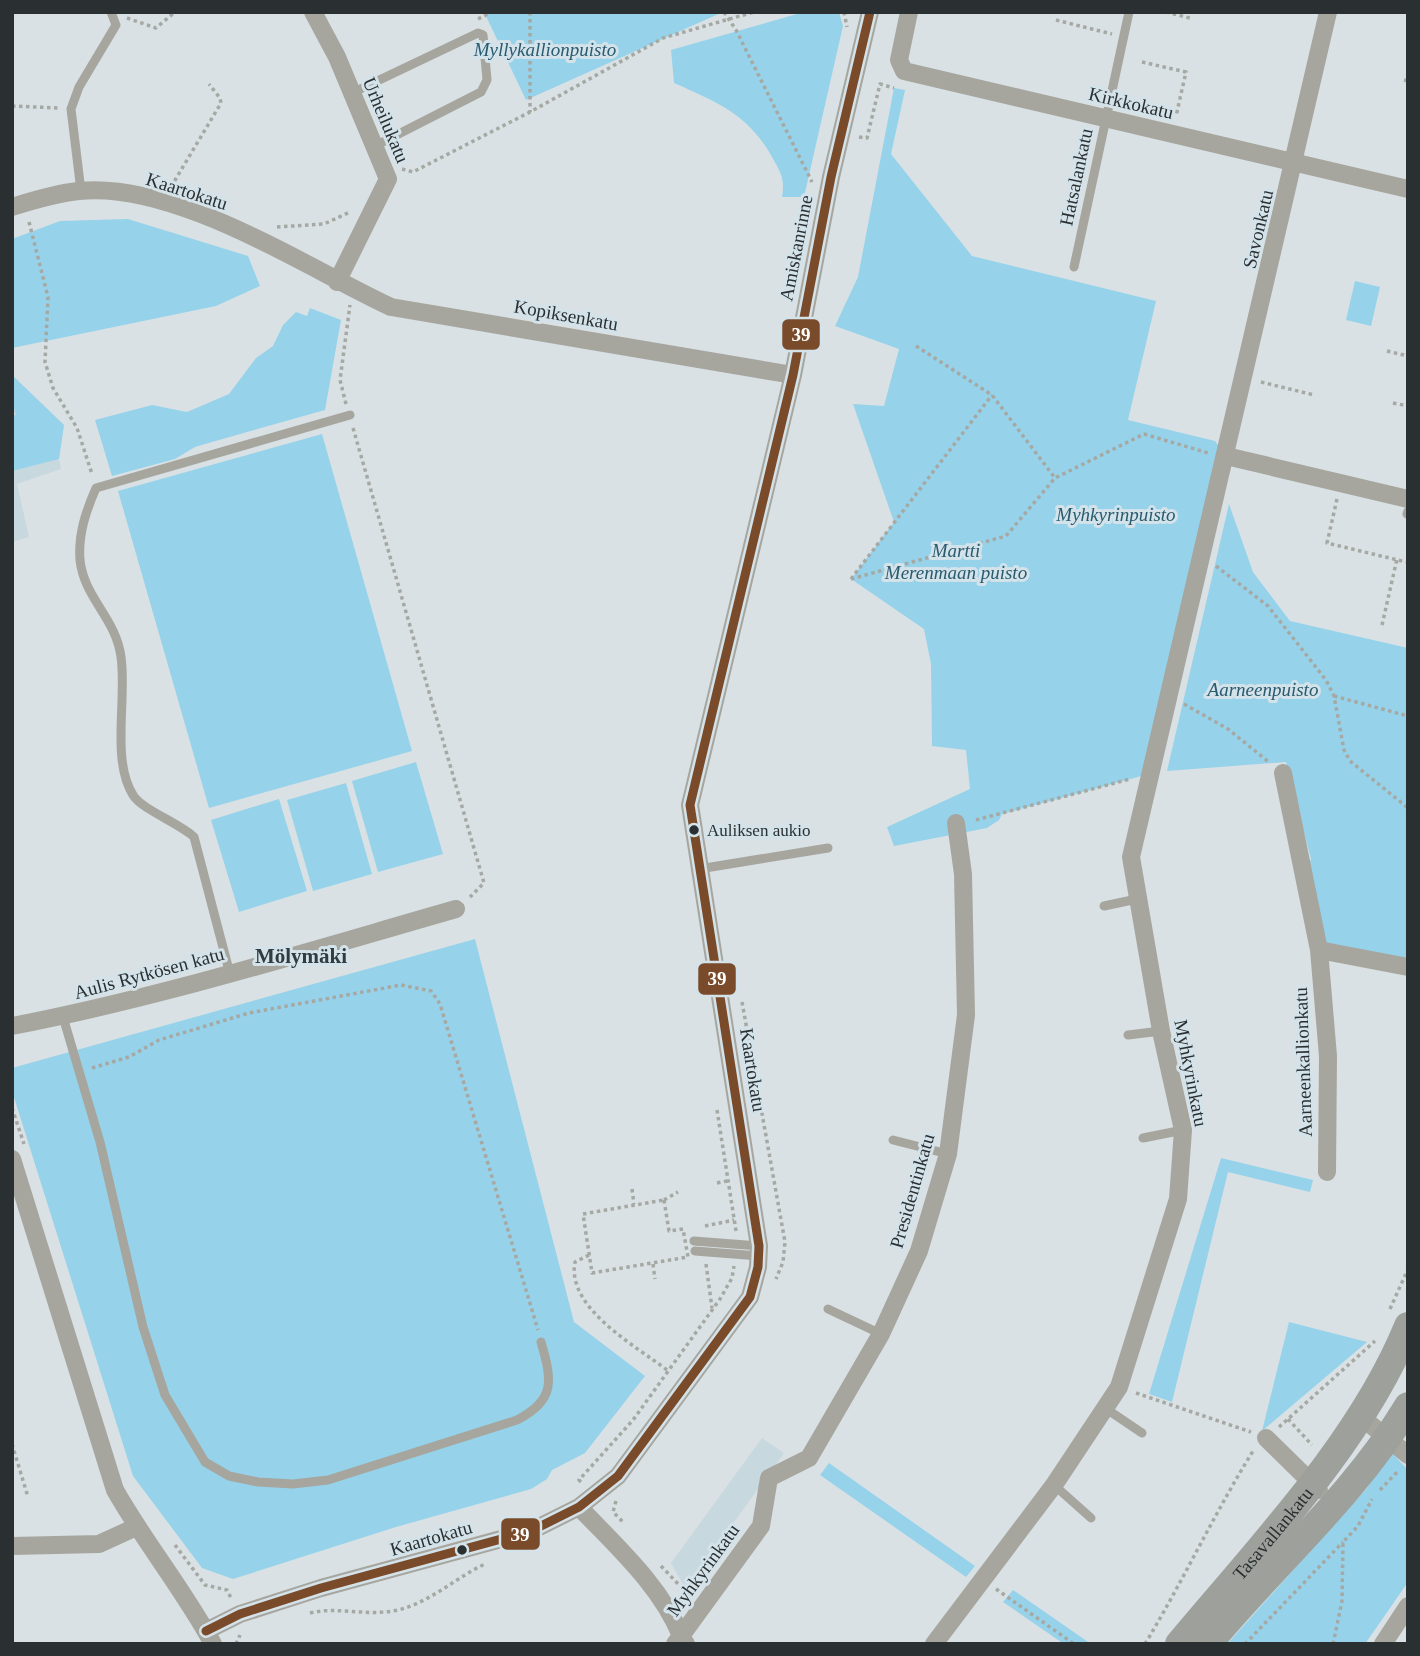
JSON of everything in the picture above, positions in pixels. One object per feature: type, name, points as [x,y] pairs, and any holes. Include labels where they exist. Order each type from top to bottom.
[{"type":"main road","name":"Tasavallankatu","points":[[1179,1644],[1311,1482],[1360,1416],[1376,1391],[1408,1326]]},
{"type":"main road","name":"Tasavallankatu","points":[[1208,1644],[1334,1505],[1401,1451],[1408,1406]]},
{"type":"street","name":"Urheilukatu","points":[[313,12],[352,93],[388,179],[339,290]]},
{"type":"street","name":"Amiskanrinne","points":[[695,844],[690,805],[793,375],[831,177],[870,12]]},
{"type":"street","name":"Kirkkokatu","points":[[909,12],[899,60],[904,71],[1408,189]]},
{"type":"street","name":"Savonkatu","points":[[1219,455],[1295,163],[1328,12]]},
{"type":"street","name":"Kaartokatu","points":[[16,215],[81,191],[136,196],[210,218],[283,251],[339,290]]},
{"type":"street","name":"Kopiksenkatu","points":[[339,290],[391,306],[793,375]]},
{"type":"street","points":[[1219,455],[1407,508]]},
{"type":"street","name":"Myhkyrinkatu","points":[[934,1644],[1054,1485],[1119,1387],[1178,1199],[1183,1130],[1161,1031],[1131,857],[1202,557],[1219,455]]},
{"type":"street","name":"Aarneenkallionkatu","points":[[1283,773],[1319,950],[1328,1056],[1327,1172]]},
{"type":"street","name":"Presidentinkatu","points":[[769,1478],[810,1458],[881,1334],[919,1251],[948,1154],[966,1015],[963,874],[956,823]]},
{"type":"street","name":"Kaartokatu","points":[[19,1153],[115,1490],[136,1527],[209,1637],[240,1614],[345,1581],[531,1531],[587,1502],[618,1476],[743,1309],[754,1285],[759,1251],[695,844]]},
{"type":"street","name":"Aulis Rytkösen katu","points":[[12,1026],[63,1017],[230,974],[456,909]]},
{"type":"street","points":[[1319,950],[1408,967]]},
{"type":"street","points":[[1360,1416],[1401,1451]]},
{"type":"street","points":[[1266,1438],[1334,1505]]},
{"type":"street","name":"Myhkyrinkatu","points":[[681,1641],[761,1526],[769,1478]]},
{"type":"street","points":[[587,1502],[598,1526],[673,1615],[681,1641]]},
{"type":"street","points":[[12,1546],[99,1544],[136,1527]]},
{"type":"street","points":[[1383,1644],[1408,1606]]},
{"type":"lane","name":"Hatsalankatu","points":[[1074,267],[1129,12]]},
{"type":"lane","points":[[81,191],[71,109],[79,87],[116,25],[113,15]]},
{"type":"lane","points":[[352,93],[478,33],[482,35],[487,80],[481,92],[375,146]]},
{"type":"lane","points":[[230,974],[194,837],[180,824],[134,798],[127,781],[122,757],[124,685],[121,655],[108,617],[84,584],[80,560],[80,539],[86,510],[96,488],[350,415]]},
{"type":"lane","points":[[699,869],[828,848]]},
{"type":"lane","points":[[1104,906],[1137,900]]},
{"type":"lane","points":[[63,1017],[100,1142],[143,1327],[165,1395],[205,1462],[229,1476],[293,1484],[327,1480],[517,1420],[536,1410],[548,1391],[551,1375],[541,1342]]},
{"type":"lane","points":[[1128,1035],[1161,1031]]},
{"type":"lane","points":[[1143,1138],[1183,1130]]},
{"type":"lane","points":[[893,1140],[948,1154]]},
{"type":"lane","points":[[694,1246],[759,1251]]},
{"type":"lane","points":[[828,1309],[881,1334]]},
{"type":"lane","points":[[1105,1408],[1142,1433]]},
{"type":"lane","points":[[1054,1485],[1091,1518]]},
{"type":"path","points":[[113,15],[156,27],[175,12]]},
{"type":"path","points":[[473,22],[492,12]]},
{"type":"path","points":[[530,12],[530,112]]},
{"type":"path","points":[[724,12],[726,20],[736,30],[813,184]]},
{"type":"path","points":[[413,172],[530,112],[663,38],[754,12]]},
{"type":"path","points":[[844,12],[849,32]]},
{"type":"path","points":[[1166,12],[1190,18]]},
{"type":"path","points":[[1056,20],[1124,37]]},
{"type":"path","points":[[1143,62],[1186,72],[1176,118]]},
{"type":"path","points":[[170,188],[221,103],[209,84]]},
{"type":"path","points":[[858,136],[867,138],[880,84],[894,88]]},
{"type":"path","points":[[12,106],[71,109]]},
{"type":"path","points":[[265,226],[291,228],[324,224],[359,207]]},
{"type":"path","points":[[16,215],[28,220],[40,216]]},
{"type":"path","points":[[28,220],[48,298],[45,362],[53,388],[77,428],[96,488]]},
{"type":"path","points":[[339,290],[352,304],[340,380],[484,883],[456,909]]},
{"type":"path","points":[[916,346],[992,395],[1055,478]]},
{"type":"path","points":[[1387,351],[1408,356]]},
{"type":"path","points":[[1259,382],[1314,395]]},
{"type":"path","points":[[992,395],[850,579],[1006,537],[1055,478],[1144,434],[1219,455]]},
{"type":"path","points":[[1393,403],[1408,406]]},
{"type":"path","points":[[1338,497],[1327,543],[1406,562]]},
{"type":"path","points":[[1202,557],[1268,606],[1326,680],[1334,696],[1344,750],[1350,761],[1408,808]]},
{"type":"path","points":[[1382,625],[1397,559]]},
{"type":"path","points":[[1334,696],[1408,716]]},
{"type":"path","points":[[1183,704],[1228,729],[1283,773]]},
{"type":"path","points":[[976,820],[1149,774]]},
{"type":"path","points":[[79,1071],[109,1065],[159,1040],[249,1013],[401,985],[431,991],[440,1004],[541,1342]]},
{"type":"path","points":[[598,1526],[613,1512],[587,1502],[579,1480],[620,1437],[720,1299],[732,1278],[736,1248],[716,1100]]},
{"type":"path","points":[[12,1108],[19,1153]]},
{"type":"path","points":[[717,1182],[727,1181]]},
{"type":"path","points":[[632,1189],[634,1205]]},
{"type":"path","points":[[664,1200],[669,1231],[683,1229],[688,1257],[593,1273],[583,1214],[664,1200],[678,1192]]},
{"type":"path","points":[[590,1255],[575,1262],[574,1270],[583,1302],[595,1315],[668,1371]]},
{"type":"path","points":[[653,1263],[655,1279]]},
{"type":"path","points":[[701,1284],[708,1283]]},
{"type":"path","points":[[1119,1387],[1266,1438]]},
{"type":"path","points":[[12,1444],[28,1497]]},
{"type":"path","points":[[1372,1499],[1401,1451]]},
{"type":"path","points":[[17,1486],[24,1483]]},
{"type":"path","points":[[167,1535],[205,1585],[227,1590],[240,1614]]},
{"type":"path","points":[[1245,1644],[1343,1542]]},
{"type":"path","points":[[298,1616],[324,1610],[359,1614],[396,1611],[420,1604],[489,1562]]},
{"type":"path","points":[[983,1579],[1074,1644]]},
{"type":"shaded area","points":[[12,375],[64,425],[59,459],[61,469],[17,484],[29,537],[12,542]]},
{"type":"shaded area","points":[[762,1438],[784,1453],[687,1587],[684,1586],[671,1563]]},
{"type":"green space","name":"Myllykallionpuisto","points":[[484,12],[723,12],[526,100]]},
{"type":"green space","name":"Myllykallionpuisto","points":[[804,12],[839,12],[843,26],[804,197],[782,197],[782,176],[753,130],[730,111],[674,83],[671,50]]},
{"type":"green space","points":[[894,88],[905,90],[891,154],[972,256],[1156,301],[1128,420],[1215,441],[1226,456],[1149,774],[1002,814],[999,820],[987,828],[894,846],[887,827],[970,789],[966,750],[932,746],[931,664],[924,629],[851,579],[894,522],[853,404],[884,406],[899,349],[835,326],[858,277]]},
{"type":"green space","points":[[128,219],[248,256],[260,286],[216,306],[12,348],[12,239],[60,221]]},
{"type":"green space","points":[[1355,281],[1380,287],[1371,326],[1346,320]]},
{"type":"green space","points":[[310,308],[341,320],[325,410],[195,447],[175,459],[112,476],[95,420],[152,405],[187,412],[229,394],[256,358],[273,346],[283,325],[296,312],[307,316]]},
{"type":"green space","points":[[12,375],[64,425],[59,459],[12,471],[12,416],[16,415],[12,402]]},
{"type":"green space","points":[[322,434],[412,751],[209,808],[118,491]]},
{"type":"green space","name":"Aarneenpuisto","points":[[1229,504],[1253,572],[1290,621],[1408,648],[1408,967],[1319,950],[1305,874],[1311,859],[1286,762],[1167,771]]},
{"type":"green space","points":[[416,762],[443,854],[378,872],[352,781]]},
{"type":"green space","points":[[346,783],[372,874],[313,891],[287,800]]},
{"type":"green space","points":[[279,799],[307,891],[239,912],[211,820]]},
{"type":"green space","points":[[475,939],[574,1322],[645,1376],[585,1453],[552,1470],[547,1479],[531,1489],[396,1527],[233,1579],[202,1568],[133,1476],[12,1091],[12,1068]]},
{"type":"green space","points":[[1221,1158],[1313,1180],[1310,1192],[1228,1172],[1172,1402],[1149,1394]]},
{"type":"green space","points":[[1289,1322],[1367,1342],[1262,1431]]},
{"type":"green space","points":[[1391,1452],[1408,1470],[1408,1582],[1365,1644],[1227,1644],[1367,1488]]},
{"type":"green space","points":[[829,1463],[975,1566],[966,1577],[820,1475]]},
{"type":"green space","points":[[1013,1590],[1091,1644],[1064,1644],[1003,1602]]},
{"type":"transit line","name":"39","points":[[206,1631],[240,1614],[321,1588],[531,1531],[579,1507],[618,1476],[750,1297],[758,1267],[759,1246],[690,805],[793,375],[831,177],[870,12]]},
{"type":"place","name":"Auliksen aukio","points":[[694,830]]},
{"type":"district","name":"Mölymäki","points":[[301,956]]},
{"type":"park label","name":"Myhkyrinpuisto","points":[[1116,514]]},
{"type":"park label","name":"Martti Merenmaan puisto","points":[[956,561]]}]
